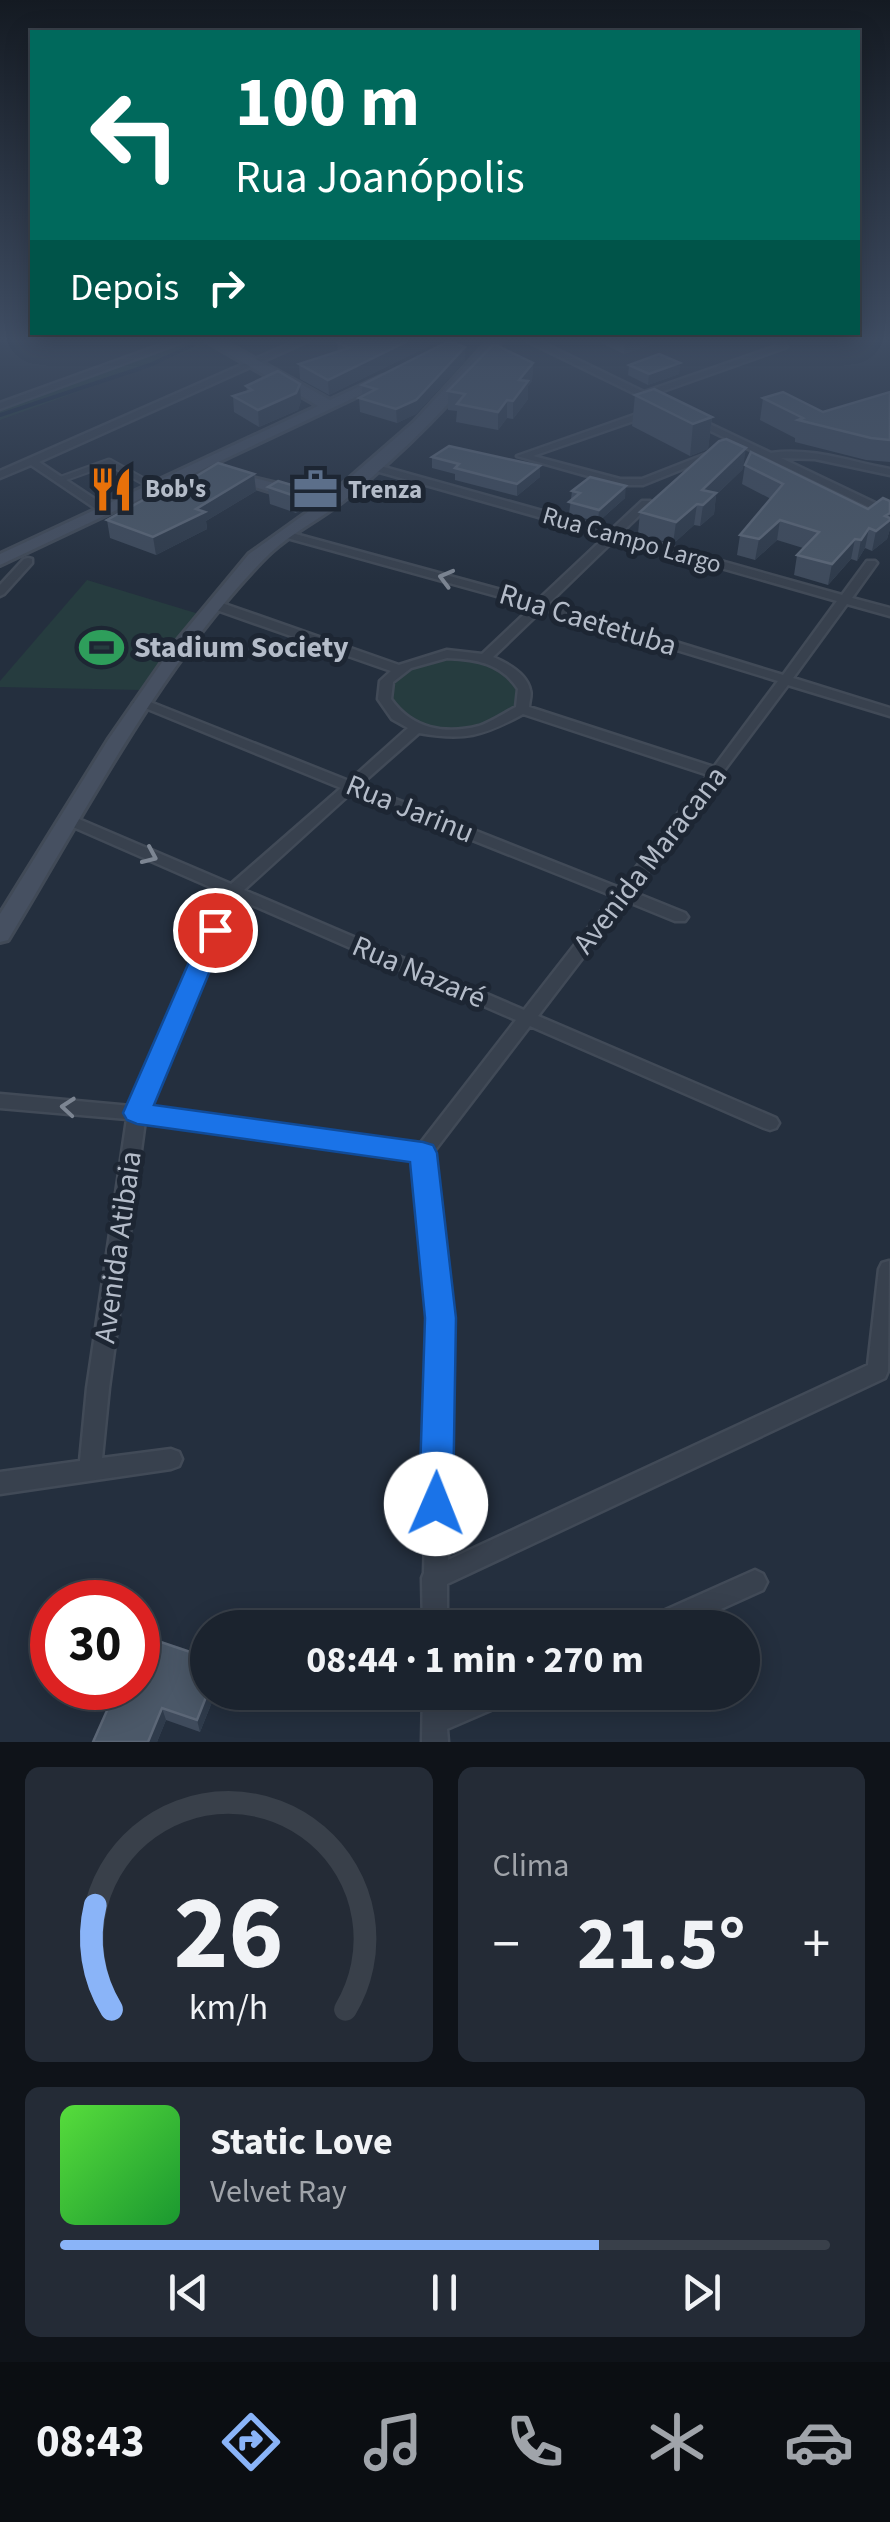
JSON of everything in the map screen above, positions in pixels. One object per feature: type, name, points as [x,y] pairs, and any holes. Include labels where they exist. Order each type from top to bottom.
[{"type":"main road","points":[[0,574],[106,510],[294,422]]},
{"type":"main road","points":[[0,934],[140,702],[215,605],[256,558],[424,422]]},
{"type":"main road","points":[[218,457],[227,473]]},
{"type":"main road","points":[[0,560],[31,552],[206,473],[227,473],[324,504]]},
{"type":"street","points":[[0,475],[121,422]]},
{"type":"street","points":[[622,422],[522,456],[620,482],[642,482],[724,450]]},
{"type":"street","points":[[700,422],[890,514]]},
{"type":"street","points":[[770,456],[799,451],[856,468],[890,472]]},
{"type":"street","points":[[31,462],[106,510]]},
{"type":"street","name":"Rua Campo Largo","points":[[373,467],[890,612]]},
{"type":"street","points":[[869,504],[890,495]]},
{"type":"street","points":[[486,657],[646,504]]},
{"type":"street","name":"Rua Caetetuba","points":[[284,534],[540,604],[890,712]]},
{"type":"street","points":[[0,592],[31,552]]},
{"type":"street","name":"Avenida Maracana","points":[[423,1153],[717,773],[871,563]]},
{"type":"street","points":[[215,605],[396,668],[447,654],[486,657],[518,678],[524,690],[522,709],[483,732],[460,735],[416,729],[386,709],[384,684],[396,668]]},
{"type":"street","name":"Rua Jarinu","points":[[140,702],[680,916]]},
{"type":"street","points":[[522,709],[717,773]]},
{"type":"street","name":"Avenida Atibaia","points":[[90,1471],[137,1113],[230,893],[416,729]]},
{"type":"street","name":"Rua Nazaré","points":[[68,820],[770,1123]]},
{"type":"street","points":[[0,1101],[137,1113],[423,1153],[441,1318],[435,1610]]},
{"type":"street","points":[[434,1578],[878,1372],[889,1269]]},
{"type":"street","points":[[0,1483],[171,1459]]},
{"type":"street","points":[[691,1610],[755,1582]]},
{"type":"street","points":[[435,1732],[472,1710]]},
{"type":"lane","points":[[59,480],[109,462],[154,487]]},
{"type":"green space","name":"Stadium Society","points":[[87,580],[199,614],[140,690],[0,687],[0,681]]},
{"type":"green space","points":[[468,655],[518,677],[522,709],[460,735],[398,720],[384,684],[407,663]]},
{"type":"building","points":[[807,422],[890,422],[890,440]]},
{"type":"building","points":[[726,439],[746,448],[702,490],[716,493],[703,505],[697,504],[676,522],[640,512],[719,441]]},
{"type":"building","points":[[449,446],[540,466],[517,484],[455,468],[459,464],[432,457]]},
{"type":"building","points":[[751,452],[868,509],[883,498],[890,501],[890,513],[885,516],[890,520],[876,531],[869,528],[861,540],[855,539],[832,564],[797,555],[819,532],[780,520],[759,539],[740,535],[783,484],[745,465]]},
{"type":"building","points":[[218,463],[254,474],[196,509],[205,512],[153,537],[107,520],[154,494],[162,497]]},
{"type":"building","points":[[307,475],[327,481],[318,486],[298,480]]},
{"type":"building","points":[[590,477],[626,486],[599,510],[569,502],[580,493],[572,491]]},
{"type":"building","points":[[278,481],[305,489],[295,496],[268,487]]},
{"type":"building","points":[[160,1642],[190,1652],[190,1710],[201,1710],[197,1720],[162,1708],[148,1742],[93,1742],[107,1710],[160,1710]]},
{"type":"place","name":"Bob's","points":[[112,489]]},
{"type":"place","name":"Trenza","points":[[315,490]]},
{"type":"place","name":"Stadium Society","points":[[101,647]]},
{"type":"route","points":[[215,930],[137,1113],[423,1153],[441,1318],[436,1504]]}]
